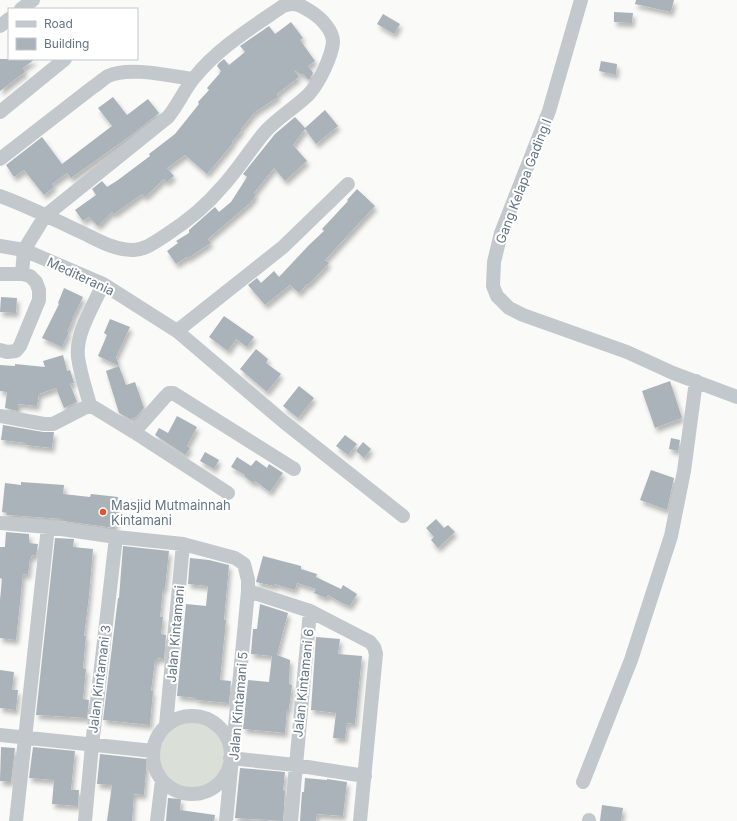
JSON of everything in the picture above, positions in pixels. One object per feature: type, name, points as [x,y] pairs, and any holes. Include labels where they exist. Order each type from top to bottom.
[{"type":"street","points":[[22,8],[33,0]]},
{"type":"street","name":"Gang Kelapa Gading I","points":[[581,0],[549,111],[501,232],[494,262],[493,286],[497,296],[508,308],[523,315],[627,352],[673,373],[737,397]]},
{"type":"street","points":[[0,196],[45,216],[108,244],[132,250],[147,248],[170,233],[208,202],[222,188],[265,132],[310,93],[323,73],[329,58],[333,41],[329,29],[316,15],[301,6],[291,4],[283,6],[235,38],[193,79],[177,107],[168,117],[45,216],[24,250],[22,274]]},
{"type":"street","points":[[0,26],[8,20]]},
{"type":"street","points":[[0,112],[64,60]]},
{"type":"street","points":[[0,159],[109,76],[137,72],[193,79]]},
{"type":"street","points":[[177,331],[283,247],[348,184]]},
{"type":"street","name":"Mediterania","points":[[0,246],[24,250],[103,284],[177,331],[284,422],[403,516]]},
{"type":"street","points":[[0,274],[22,274],[30,276],[36,282],[40,300],[20,346],[16,351],[8,352],[0,350]]},
{"type":"street","points":[[103,284],[80,335],[78,346],[78,357],[90,405],[228,493]]},
{"type":"street","points":[[583,782],[631,660],[671,536],[684,471],[696,381]]},
{"type":"street","points":[[134,432],[168,393],[173,393],[294,469]]},
{"type":"street","points":[[0,416],[44,424],[53,424],[90,405]]},
{"type":"street","points":[[0,523],[48,527],[116,537],[183,544]]},
{"type":"street","points":[[16,821],[48,527]]},
{"type":"street","name":"Jalan Kintamani 3","points":[[85,821],[92,745],[116,537]]},
{"type":"street","name":"Jalan Kintamani 5","points":[[183,544],[235,558],[244,564],[248,580],[226,821]]},
{"type":"street","name":"Jalan Kintamani","points":[[166,725],[183,544]]},
{"type":"street","name":"Jalan Kintamani 6","points":[[248,591],[310,611],[291,821]]},
{"type":"street","points":[[310,611],[370,642],[374,647],[376,654],[360,821]]},
{"type":"street","points":[[184,716],[200,717],[214,722],[221,729],[227,738],[232,758],[224,777],[217,784],[208,790],[188,794],[178,792],[169,787],[162,780],[156,771],[153,762],[153,752],[155,741],[166,725],[175,719],[184,716]]},
{"type":"street","points":[[0,735],[153,752]]},
{"type":"street","points":[[232,758],[295,765],[365,776]]},
{"type":"street","points":[[157,821],[162,780]]},
{"type":"shaded area","points":[[192,719],[211,725],[221,735],[227,754],[221,773],[211,783],[192,789],[173,783],[163,773],[157,754],[163,735],[173,725]]},
{"type":"building","points":[[636,0],[674,0],[671,12],[635,4]]},
{"type":"building","points":[[614,12],[633,13],[632,23],[614,22]]},
{"type":"building","points":[[383,14],[400,24],[394,34],[377,24]]},
{"type":"building","points":[[291,22],[303,38],[300,40],[315,61],[308,66],[313,73],[309,80],[303,74],[302,75],[294,70],[299,77],[277,94],[278,97],[255,112],[241,129],[242,130],[232,142],[233,143],[207,174],[185,155],[167,168],[174,176],[167,182],[164,179],[145,197],[142,194],[114,214],[112,212],[98,226],[89,217],[83,221],[75,210],[96,195],[92,189],[102,181],[107,187],[118,180],[150,156],[149,154],[175,134],[199,104],[198,102],[209,90],[207,88],[220,73],[221,71],[217,66],[219,63],[224,59],[229,65],[245,52],[240,46],[269,26],[275,34]]},
{"type":"building","points":[[0,59],[34,60],[23,68],[25,72],[0,91]]},
{"type":"building","points":[[601,61],[617,64],[616,75],[599,71]]},
{"type":"building","points":[[113,97],[127,115],[148,99],[159,113],[133,134],[71,178],[67,173],[52,184],[54,187],[44,195],[24,170],[14,177],[6,165],[42,137],[62,164],[112,126],[98,108]]},
{"type":"building","points":[[325,110],[338,126],[316,144],[305,129],[293,145],[307,161],[285,181],[274,168],[254,193],[256,195],[250,203],[208,239],[211,243],[176,264],[167,251],[178,243],[176,241],[189,233],[189,230],[215,207],[219,212],[231,202],[247,177],[243,174],[275,134],[295,117],[305,128]]},
{"type":"building","points":[[357,189],[375,206],[325,260],[329,263],[308,285],[307,284],[299,293],[290,285],[265,305],[248,285],[257,278],[261,283],[274,271],[279,277],[324,231],[322,229]]},
{"type":"building","points":[[64,288],[83,297],[72,319],[67,332],[69,332],[62,347],[42,338],[59,304],[58,303]]},
{"type":"building","points":[[1,297],[17,298],[16,313],[0,312]]},
{"type":"building","points":[[224,316],[254,337],[247,347],[236,339],[228,351],[209,337]]},
{"type":"building","points":[[110,319],[130,327],[116,357],[119,366],[98,356],[107,335],[104,333]]},
{"type":"building","points":[[256,349],[268,359],[266,363],[281,374],[267,392],[240,369]]},
{"type":"building","points":[[63,355],[67,371],[70,370],[74,383],[70,384],[77,402],[64,408],[56,388],[39,394],[37,406],[18,404],[18,411],[5,408],[7,392],[0,391],[0,365],[15,366],[15,364],[45,367],[43,361]]},
{"type":"building","points":[[119,366],[126,385],[135,382],[144,408],[136,417],[130,419],[119,413],[106,371]]},
{"type":"building","points":[[670,381],[682,418],[655,428],[642,391]]},
{"type":"building","points":[[299,386],[314,398],[298,418],[283,406]]},
{"type":"building","points":[[177,416],[197,427],[187,446],[190,448],[185,455],[155,435],[159,428],[168,433]]},
{"type":"building","points":[[3,425],[43,432],[54,432],[52,448],[25,445],[26,443],[1,440]]},
{"type":"building","points":[[345,435],[357,444],[348,455],[336,446]]},
{"type":"building","points":[[671,438],[680,440],[678,451],[669,449]]},
{"type":"building","points":[[363,442],[371,449],[364,458],[356,451]]},
{"type":"building","points":[[205,452],[219,460],[214,469],[200,461]]},
{"type":"building","points":[[237,457],[251,466],[256,460],[267,468],[269,464],[283,473],[270,492],[255,481],[253,483],[244,476],[245,475],[231,467]]},
{"type":"building","points":[[651,470],[674,478],[667,510],[640,500]]},
{"type":"building","points":[[21,482],[64,485],[63,494],[90,497],[91,494],[118,497],[115,528],[63,521],[63,519],[7,515],[7,513],[2,512],[5,483],[21,485]]},
{"type":"building","points":[[436,519],[444,528],[448,525],[455,532],[438,548],[431,540],[434,537],[426,528]]},
{"type":"building","points":[[6,532],[29,534],[29,543],[38,544],[36,556],[32,555],[30,558],[28,575],[23,574],[16,640],[0,638],[0,600],[2,579],[0,578],[0,547],[5,547]]},
{"type":"building","points":[[55,538],[74,539],[73,547],[93,549],[84,636],[86,636],[83,668],[86,669],[83,699],[89,700],[87,718],[36,715]]},
{"type":"building","points":[[123,546],[169,551],[160,617],[163,617],[161,634],[166,635],[164,659],[157,658],[157,661],[155,660],[151,691],[153,691],[150,725],[103,720],[119,598]]},
{"type":"building","points":[[263,556],[301,566],[301,569],[317,574],[316,577],[341,589],[343,585],[357,594],[350,606],[328,595],[326,598],[314,593],[316,589],[297,583],[295,590],[275,584],[274,586],[256,582]]},
{"type":"building","points":[[190,558],[209,560],[229,565],[224,620],[226,620],[220,680],[231,681],[229,703],[197,700],[197,698],[177,696],[186,604],[206,606],[208,586],[188,584]]},
{"type":"building","points":[[260,604],[288,613],[277,655],[290,660],[289,684],[292,685],[289,709],[287,709],[285,733],[243,729],[248,680],[269,682],[272,656],[251,654],[253,629],[257,629]]},
{"type":"building","points":[[316,637],[340,639],[338,654],[362,656],[355,724],[347,723],[345,739],[333,738],[336,713],[311,710]]},
{"type":"building","points":[[0,670],[14,672],[12,690],[18,690],[16,710],[0,708]]},
{"type":"building","points":[[1,747],[15,748],[11,782],[0,781]]},
{"type":"building","points":[[33,747],[75,751],[71,790],[79,790],[78,806],[52,804],[54,780],[29,778]]},
{"type":"building","points":[[100,754],[147,759],[144,795],[134,794],[132,821],[107,821],[112,785],[97,784]]},
{"type":"building","points":[[240,768],[285,772],[283,790],[285,791],[283,821],[235,818]]},
{"type":"building","points":[[305,778],[347,782],[343,816],[317,814],[316,821],[300,821],[302,792],[304,792]]},
{"type":"building","points":[[168,798],[181,799],[180,810],[215,815],[214,821],[166,821]]},
{"type":"building","points":[[602,805],[623,808],[621,821],[600,821]]},
{"type":"place","name":"Masjid Mutmainnah Kintamani","points":[[103,512]]}]
